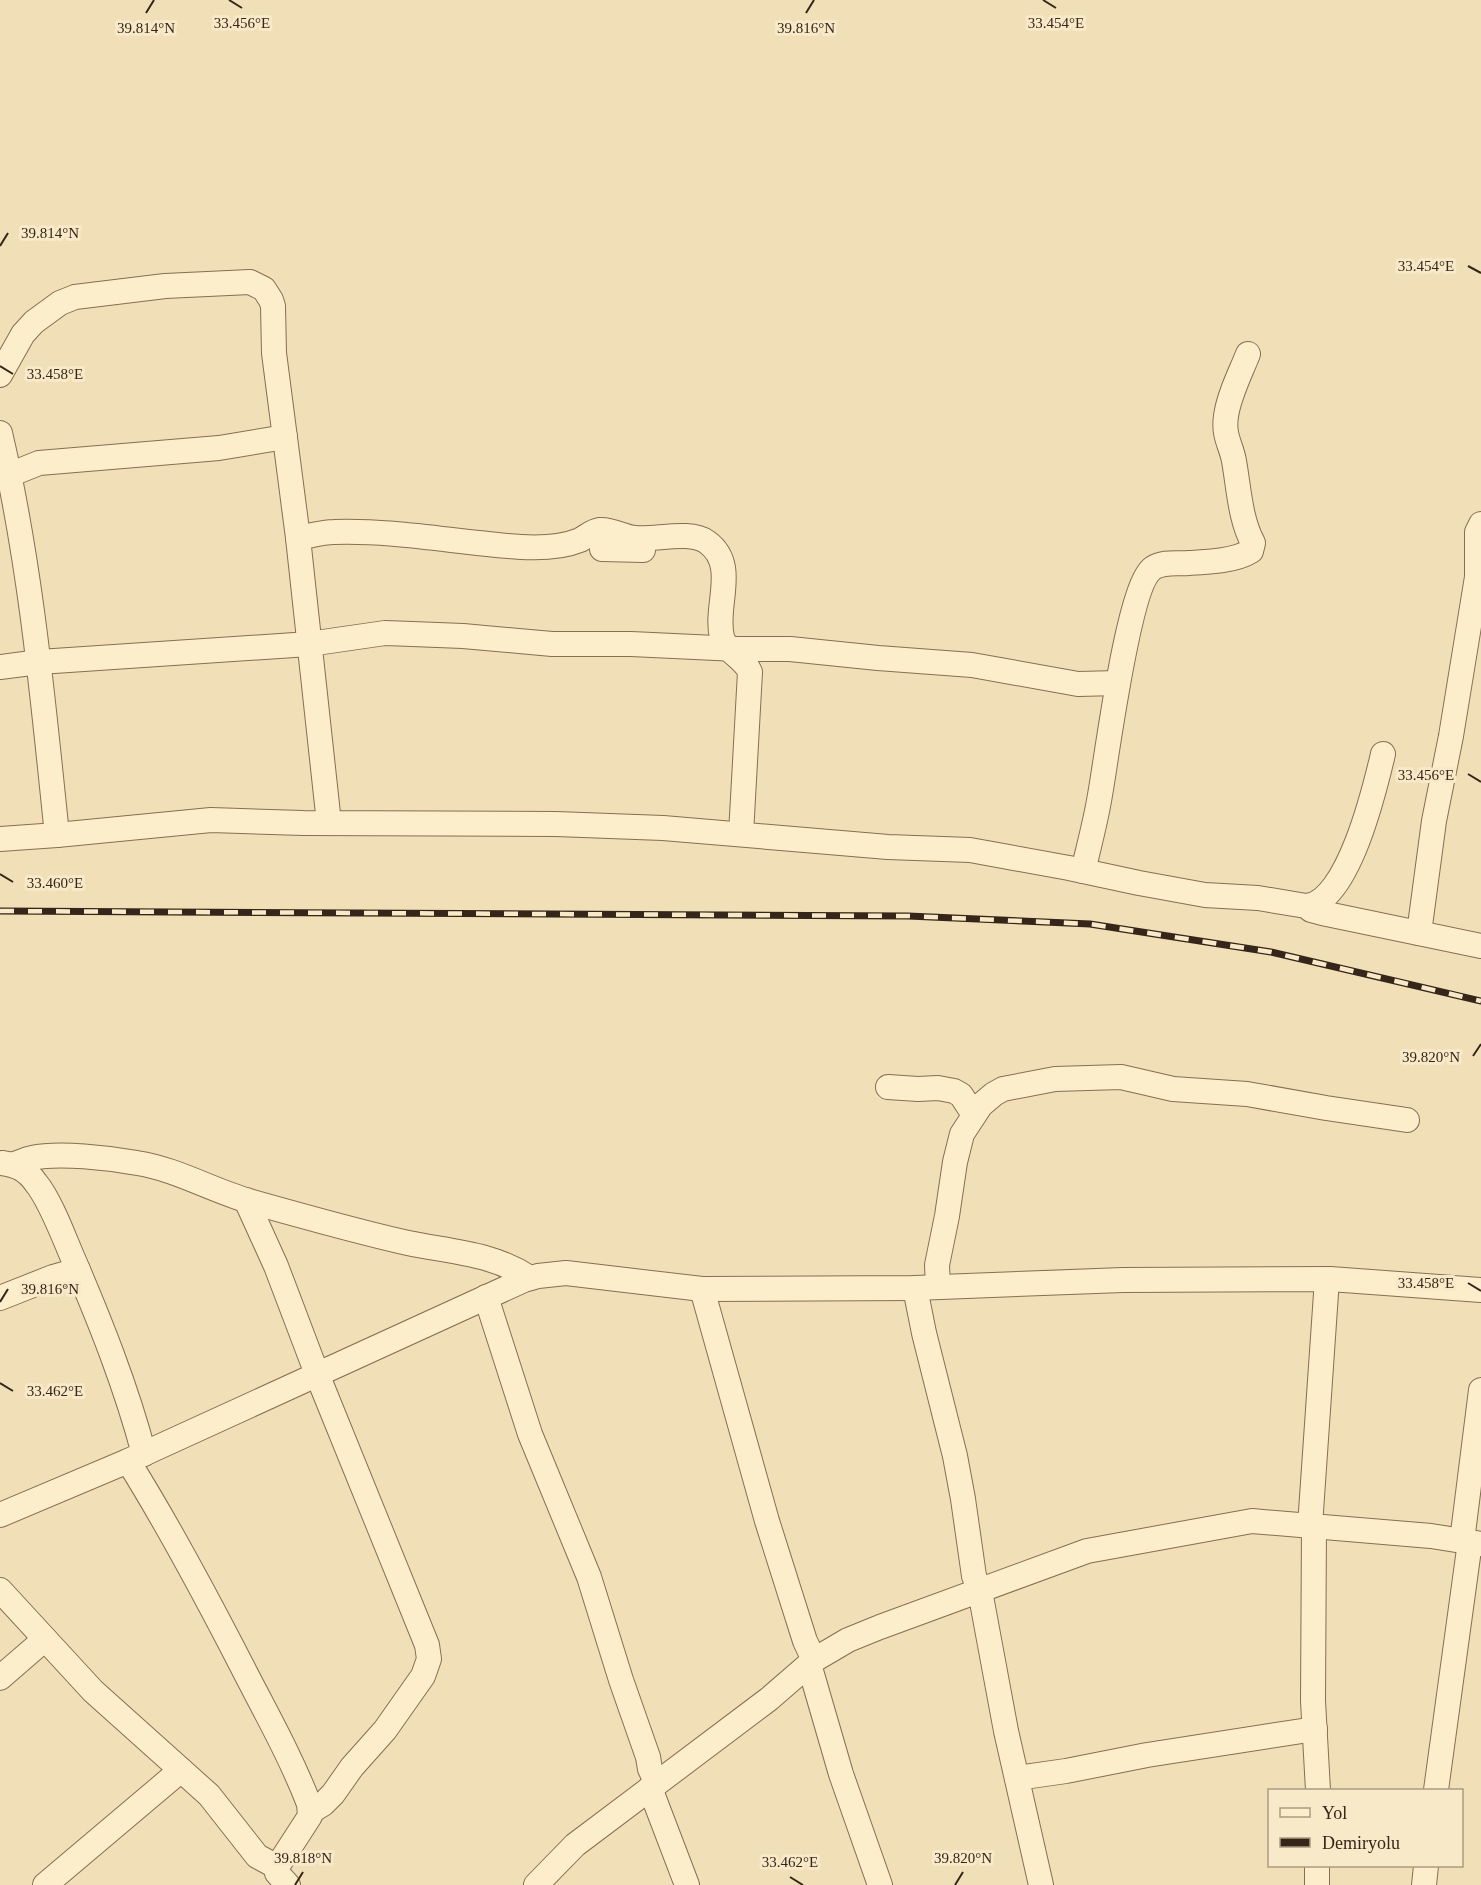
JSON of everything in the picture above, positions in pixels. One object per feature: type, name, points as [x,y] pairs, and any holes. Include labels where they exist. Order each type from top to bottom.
[{"type":"street","points":[[0,375],[24,334],[34,322],[60,303],[75,297],[165,286],[250,282],[264,289],[273,306],[274,353],[298,538],[329,823]]},
{"type":"street","points":[[1083,871],[1100,797],[1118,683],[1134,607],[1144,579],[1152,569],[1168,563],[1225,559],[1245,555],[1251,551],[1253,543],[1247,533],[1234,458],[1229,448],[1225,428],[1227,409],[1248,354]]},
{"type":"street","points":[[0,433],[39,662],[57,836]]},
{"type":"street","points":[[5,465],[219,448],[285,437]]},
{"type":"street","points":[[1419,933],[1434,821],[1451,736],[1477,577],[1477,531],[1481,524]]},
{"type":"street","points":[[298,538],[332,532],[353,532],[540,547],[578,541],[596,530],[607,530],[634,538],[684,536],[701,539],[708,543],[718,553],[723,567],[722,639],[727,648],[743,660],[750,672],[741,834]]},
{"type":"street","points":[[602,549],[718,553]]},
{"type":"street","points":[[0,667],[39,662],[309,644],[385,633],[463,636],[552,644],[790,649],[972,665],[1078,684],[1118,683]]},
{"type":"street","points":[[0,839],[57,836],[211,820],[556,824],[663,828],[888,847],[970,850],[1205,895],[1258,898],[1312,906],[1324,898],[1340,880],[1359,837],[1383,754]]},
{"type":"street","points":[[1306,906],[1322,913],[1481,946]]},
{"type":"street","points":[[1041,1885],[1006,1731],[980,1591],[974,1576],[955,1456],[924,1333],[926,1288],[937,1265],[962,1134],[981,1105],[994,1094],[1013,1086],[1055,1079],[1121,1077],[1173,1089],[1246,1094],[1407,1120]]},
{"type":"street","points":[[888,1087],[938,1088],[954,1091],[961,1095],[974,1115]]},
{"type":"street","points":[[8,1163],[46,1157],[91,1157],[140,1163],[193,1179],[246,1200],[399,1240],[492,1259],[513,1267],[530,1278]]},
{"type":"street","points":[[0,1590],[93,1691],[209,1795],[276,1878],[310,1816],[309,1804],[261,1702],[148,1493],[136,1457],[133,1411],[62,1232],[38,1185],[23,1169],[8,1163]]},
{"type":"street","points":[[246,1200],[276,1266],[317,1374],[399,1572],[427,1645],[429,1659],[423,1676],[385,1730],[352,1767],[333,1794],[310,1812]]},
{"type":"street","points":[[0,1298],[53,1277],[78,1270]]},
{"type":"street","points":[[0,1515],[136,1457],[530,1278],[552,1274],[566,1273],[702,1289],[926,1288],[1123,1280],[1328,1279],[1481,1290]]},
{"type":"street","points":[[1318,1789],[1314,1701],[1312,1526],[1328,1279]]},
{"type":"street","points":[[702,1289],[767,1521],[812,1662],[841,1774],[880,1885]]},
{"type":"street","points":[[486,1298],[526,1423],[589,1577],[687,1885]]},
{"type":"street","points":[[1436,1789],[1471,1543],[1481,1390]]},
{"type":"street","points":[[536,1885],[575,1845],[769,1699],[812,1662],[848,1641],[880,1627],[1087,1551],[1252,1521],[1431,1536],[1471,1543]]},
{"type":"street","points":[[0,1678],[45,1639]]},
{"type":"street","points":[[1017,1778],[1315,1729]]},
{"type":"street","points":[[45,1885],[181,1770]]},
{"type":"street","points":[[1317,1867],[1317,1885]]},
{"type":"street","points":[[1424,1885],[1426,1867]]},
{"type":"railway","points":[[0,911],[908,916],[1090,924],[1271,952],[1481,1001]]}]
